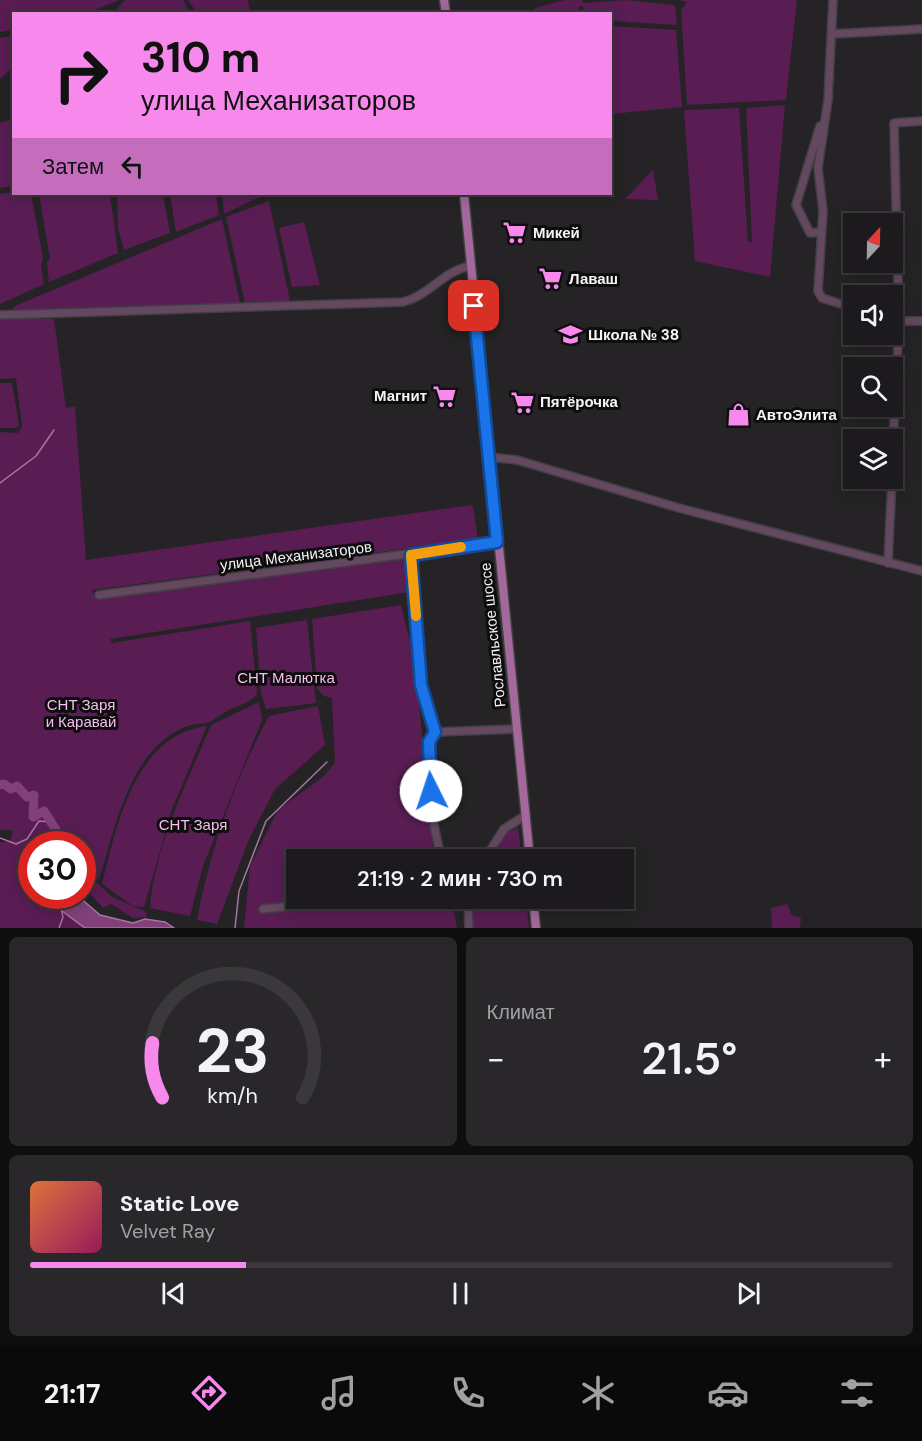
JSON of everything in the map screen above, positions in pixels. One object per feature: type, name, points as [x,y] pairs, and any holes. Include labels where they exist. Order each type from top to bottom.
[{"type":"main road","name":"Рославльское шоссе","points":[[464,195],[488,457],[529,849]]},
{"type":"main road","points":[[534,909],[536,928]]},
{"type":"street","points":[[833,0],[832,34],[818,168],[823,211],[818,291],[822,298],[843,305]]},
{"type":"street","points":[[832,34],[922,29]]},
{"type":"street","points":[[820,232],[809,231],[796,205],[825,109]]},
{"type":"street","points":[[896,285],[894,123],[922,121]]},
{"type":"street","points":[[0,315],[402,302],[420,296],[458,268],[471,266]]},
{"type":"street","points":[[903,322],[922,321]]},
{"type":"street","points":[[893,429],[895,345]]},
{"type":"street","points":[[488,457],[517,460],[679,508],[922,571]]},
{"type":"street","points":[[888,563],[891,489]]},
{"type":"street","name":"улица Механизаторов","points":[[99,595],[497,542]]},
{"type":"street","points":[[411,555],[421,685],[435,732],[429,742],[435,837],[439,849]]},
{"type":"street","points":[[435,732],[516,729]]},
{"type":"street","points":[[491,849],[504,829],[526,815]]},
{"type":"street","points":[[263,909],[286,907]]},
{"type":"street","points":[[468,909],[469,928]]},
{"type":"green space","points":[[0,0],[119,0],[89,12],[12,12],[12,30],[0,32]]},
{"type":"green space","points":[[125,0],[183,0],[189,12],[109,12],[116,10]]},
{"type":"green space","points":[[188,0],[248,0],[250,12],[196,12]]},
{"type":"green space","points":[[565,0],[582,0],[583,3],[625,0],[675,5],[677,25],[612,21],[612,12],[584,12],[583,6],[579,6],[580,12],[535,12],[535,8]]},
{"type":"green space","points":[[679,0],[797,0],[786,100],[687,105],[681,10],[687,2]]},
{"type":"green space","points":[[612,26],[676,30],[682,107],[612,114]]},
{"type":"green space","points":[[12,36],[12,68],[0,79],[0,38]]},
{"type":"green space","points":[[785,105],[770,277],[695,261],[684,110],[739,108],[748,242],[752,242],[746,108]]},
{"type":"green space","points":[[12,119],[12,186],[0,188],[0,123]]},
{"type":"green space","points":[[653,170],[658,200],[625,199]]},
{"type":"green space","points":[[12,192],[12,195],[31,195],[43,258],[41,266],[44,284],[0,304],[0,194]]},
{"type":"green space","points":[[39,195],[110,195],[118,253],[49,282],[47,262],[50,259]]},
{"type":"green space","points":[[117,195],[163,195],[170,233],[124,250],[118,228]]},
{"type":"green space","points":[[170,195],[216,195],[219,215],[176,232]]},
{"type":"green space","points":[[222,195],[264,195],[224,214]]},
{"type":"green space","points":[[269,201],[290,301],[245,303],[226,217]]},
{"type":"green space","points":[[222,219],[240,303],[12,310],[15,306]]},
{"type":"green space","points":[[304,222],[320,285],[292,287],[279,228]]},
{"type":"green space","name":"СНТ Заря и Каравай","points":[[0,319],[54,319],[66,408],[75,406],[86,560],[473,506],[478,539],[92,590],[95,596],[408,554],[410,592],[110,639],[112,643],[250,621],[257,694],[210,722],[191,725],[170,735],[153,750],[128,789],[99,880],[96,876],[96,831],[18,831],[18,909],[59,909],[85,928],[0,928],[0,842],[10,842],[13,830],[0,830],[0,432],[18,433],[22,426],[16,378],[0,379]]},
{"type":"green space","points":[[0,383],[12,383],[19,425],[16,428],[0,428]]},
{"type":"green space","points":[[401,605],[415,662],[433,849],[286,849],[286,909],[454,909],[457,928],[244,928],[250,866],[278,810],[324,776],[335,763],[332,698],[324,696],[317,688],[312,619]]},
{"type":"green space","name":"СНТ Малютка","points":[[307,620],[316,703],[266,709],[261,693],[256,628]]},
{"type":"green space","name":"СНТ Заря","points":[[259,702],[262,720],[203,866],[190,916],[150,908],[153,884],[165,837],[211,725]]},
{"type":"green space","name":"СНТ Заря","points":[[318,706],[325,745],[275,789],[249,839],[217,924],[197,920],[209,867],[225,815],[245,765],[269,716]]},
{"type":"green space","name":"СНТ Заря","points":[[207,726],[172,809],[144,907],[133,906],[102,884],[123,810],[146,764],[162,746],[182,733]]},
{"type":"green space","points":[[518,828],[521,849],[496,849],[504,834]]},
{"type":"green space","points":[[96,882],[112,897],[146,912],[147,917],[133,918],[111,904],[103,908],[96,900]]},
{"type":"green space","points":[[788,904],[791,915],[801,918],[800,928],[772,928],[771,908]]},
{"type":"green space","points":[[471,909],[527,909],[529,928],[470,928]]},
{"type":"shaded area","points":[[59,909],[93,909],[100,915],[133,923],[145,919],[165,922],[174,928],[85,928]]},
{"type":"waterway","points":[[0,483],[36,456],[54,430]]},
{"type":"waterway","points":[[235,928],[239,891],[266,821],[327,762]]},
{"type":"waterway","points":[[0,785],[4,784],[11,789],[17,786],[27,797],[34,795],[33,817],[44,811],[56,831]]},
{"type":"waterway","points":[[0,838],[16,844],[27,839],[39,821],[51,822]]},
{"type":"waterway","points":[[59,928],[63,917],[61,909]]},
{"type":"slow traffic","points":[[416,616],[411,555],[461,547]]},
{"type":"place","name":"Микей","points":[[515,233]]},
{"type":"place","name":"Лаваш","points":[[551,279]]},
{"type":"place","name":"Школа № 38","points":[[570,335]]},
{"type":"place","name":"Магнит","points":[[445,396]]},
{"type":"place","name":"Пятёрочка","points":[[522,402]]},
{"type":"place","name":"АвтоЭлита","points":[[738,415]]},
{"type":"route","points":[[431,791],[429,742],[435,732],[428,715],[421,685],[411,555],[497,542],[474,306]]}]
